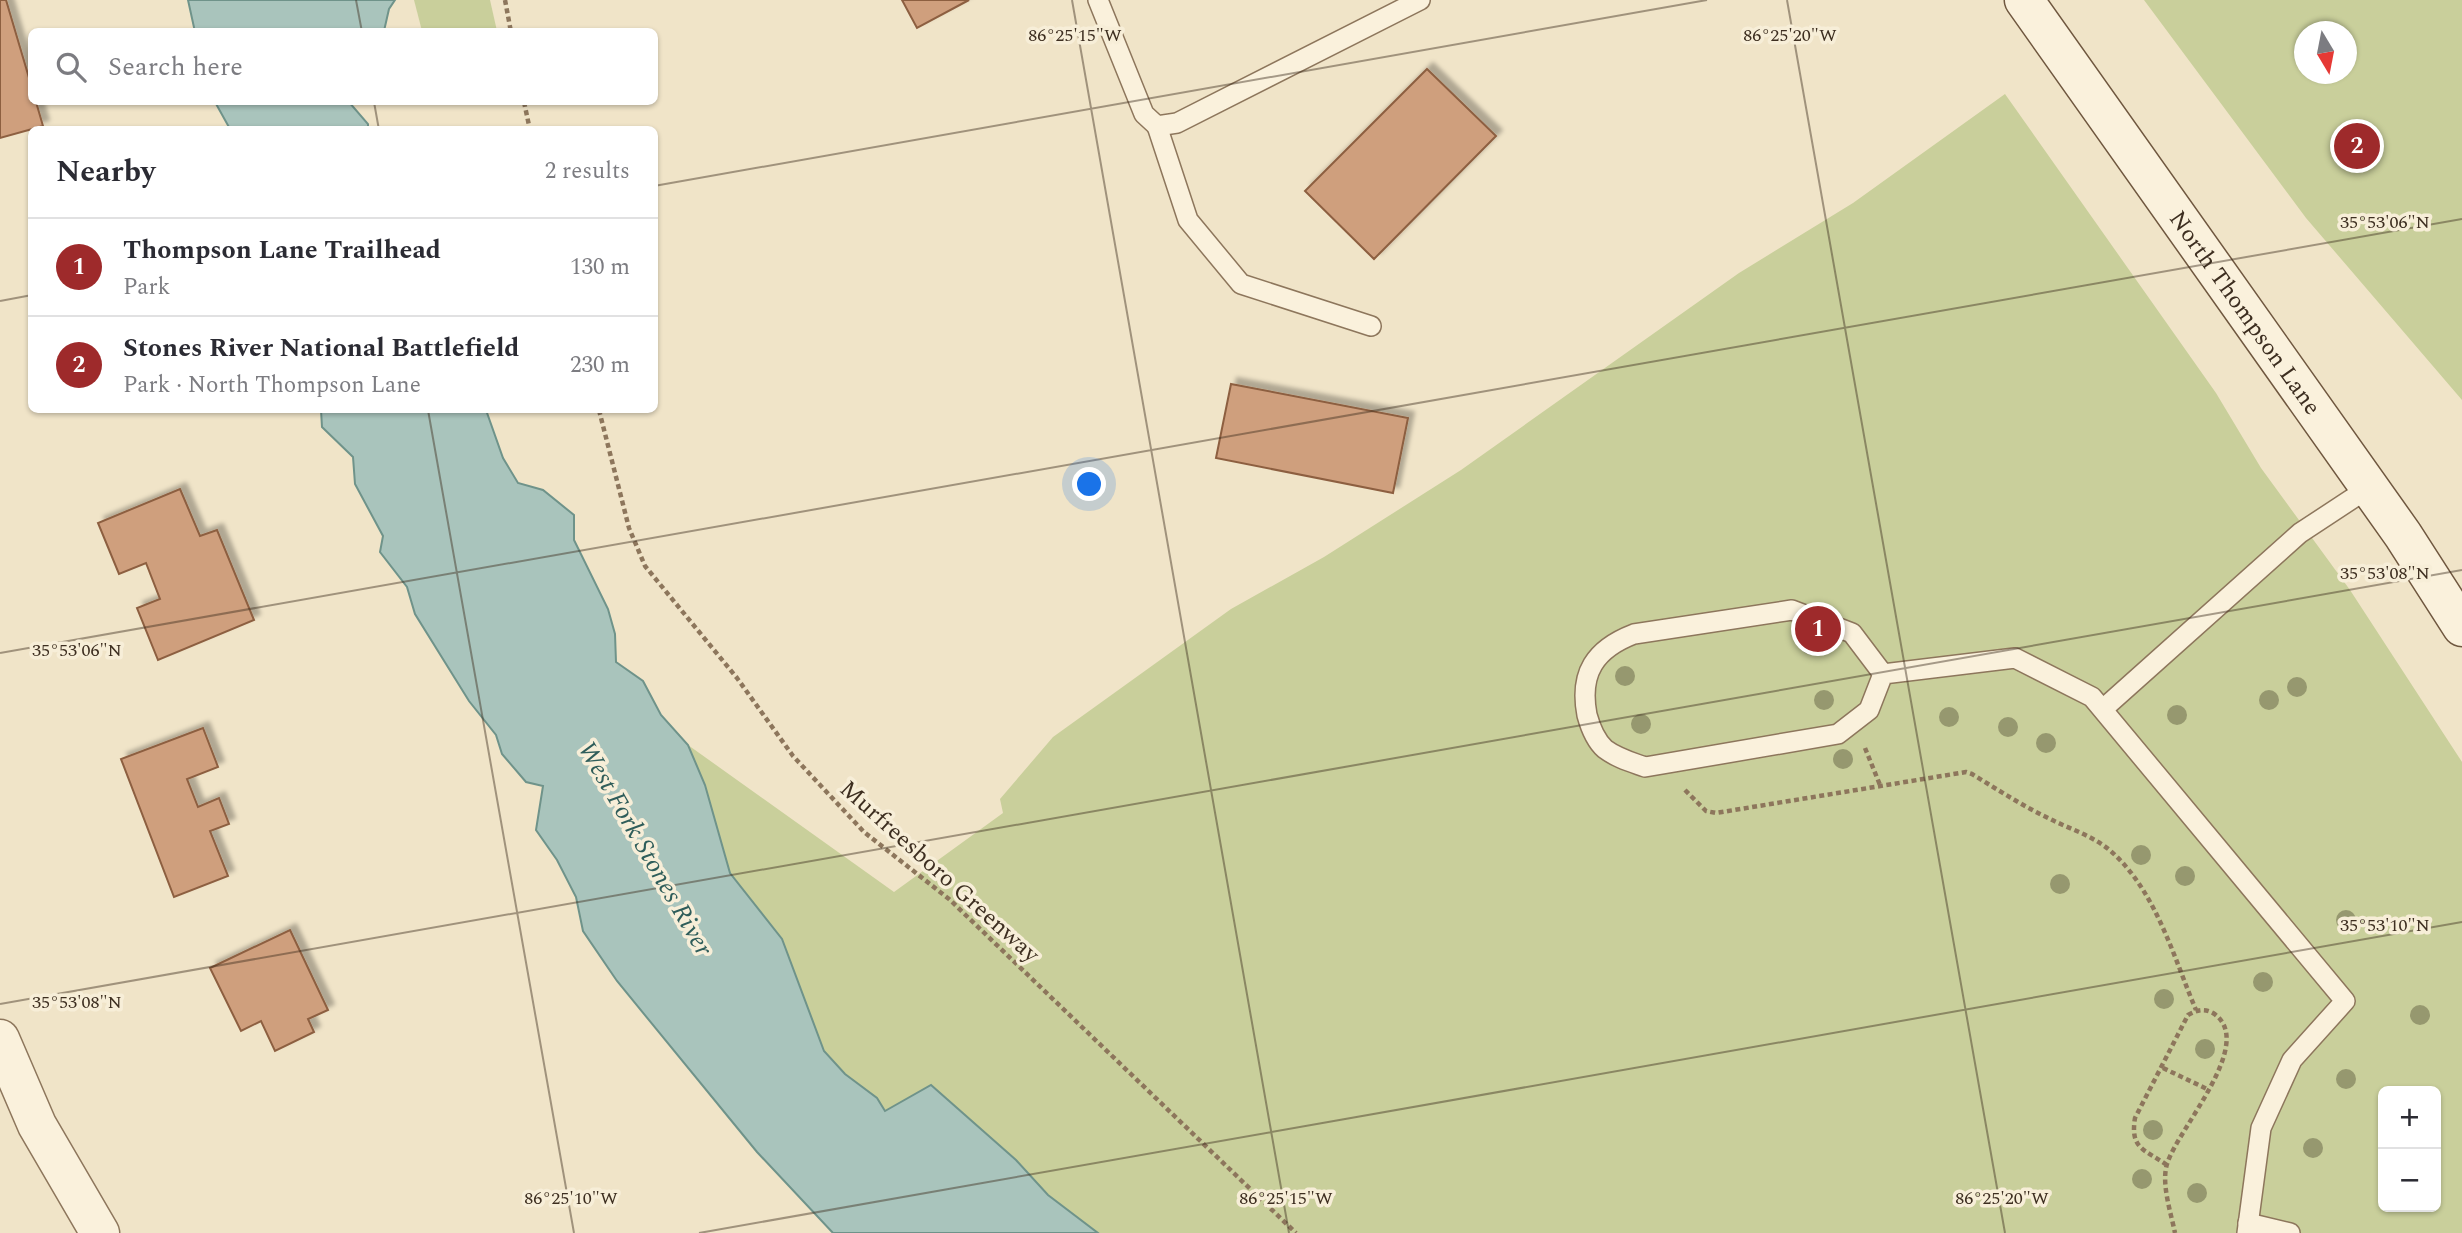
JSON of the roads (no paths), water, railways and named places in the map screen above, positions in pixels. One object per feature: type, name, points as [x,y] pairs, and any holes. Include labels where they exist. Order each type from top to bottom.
[{"type":"main road","name":"North Thompson Lane","points":[[2024,0],[2370,487],[2462,627]]},
{"type":"main road","points":[[0,1039],[37,1125],[100,1233]]},
{"type":"lane","points":[[1098,0],[1144,114],[1157,126],[1188,220],[1241,284],[1371,326]]},
{"type":"lane","points":[[1157,126],[1177,123],[1420,0]]},
{"type":"lane","points":[[2103,709],[2300,533],[2370,487]]},
{"type":"lane","points":[[1792,610],[1852,632],[1883,674],[1869,710],[1838,734],[1645,766],[1622,760],[1602,747],[1590,725],[1585,702],[1586,676],[1599,656],[1614,642],[1634,634],[1792,610]]},
{"type":"lane","points":[[1883,674],[2015,658],[2092,696],[2345,1001],[2292,1060],[2261,1128],[2248,1228],[2290,1233]]},
{"type":"water","points":[[188,0],[395,0],[389,9],[385,28],[194,28]]},
{"type":"water","points":[[217,105],[352,105],[368,124],[368,126],[228,126]]},
{"type":"water","name":"West Fork Stones River","points":[[321,413],[487,413],[503,458],[518,483],[543,490],[574,515],[574,540],[608,609],[615,634],[616,662],[643,681],[661,715],[688,745],[705,785],[730,873],[782,939],[824,1051],[845,1074],[877,1098],[885,1111],[931,1085],[1016,1160],[1048,1195],[1098,1233],[833,1233],[757,1152],[617,981],[583,931],[576,897],[557,860],[536,830],[543,786],[526,782],[502,754],[496,735],[469,701],[415,614],[407,587],[380,552],[383,536],[355,484],[353,457],[322,427]]},
{"type":"place","name":"Stones River National Battlefield","points":[[2357,146]]},
{"type":"place","name":"Thompson Lane Trailhead","points":[[1818,629]]}]
